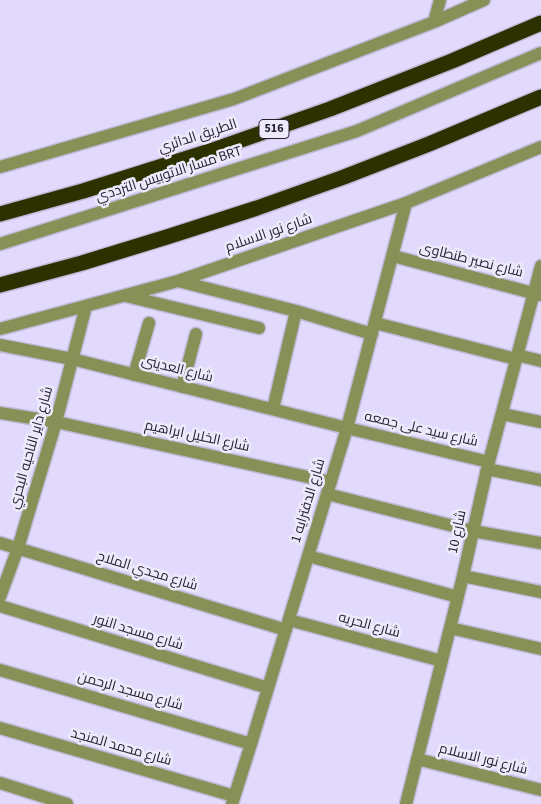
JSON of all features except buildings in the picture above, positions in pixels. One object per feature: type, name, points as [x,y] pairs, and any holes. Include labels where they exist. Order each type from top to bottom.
[{"type":"highway","name":"الطريق الدائري","points":[[0,214],[83,191],[208,152],[322,112],[452,61],[541,23]]},
{"type":"highway","points":[[0,285],[134,247],[257,208],[421,147],[541,97]]},
{"type":"street","points":[[434,22],[440,0]]},
{"type":"street","points":[[0,167],[234,99],[434,22],[484,0]]},
{"type":"street","name":"مسار الاتوبيس الترددي BRT","points":[[0,244],[357,131],[541,53]]},
{"type":"street","name":"شارع نور الاسلام","points":[[0,329],[178,280],[406,203],[541,147]]},
{"type":"street","name":"شارع الدفترايه 1","points":[[233,800],[347,428],[406,203]]},
{"type":"street","name":"شارع نصير طنطاوى","points":[[393,256],[537,294]]},
{"type":"street","name":"شارع 10","points":[[406,804],[464,576],[488,465],[516,357],[537,294],[541,266]]},
{"type":"street","points":[[178,280],[373,329],[541,361]]},
{"type":"street","points":[[124,295],[259,328]]},
{"type":"street","name":"شارع داير الناحيه البحري","points":[[0,597],[18,548],[56,422],[86,306]]},
{"type":"street","points":[[273,409],[296,311]]},
{"type":"street","points":[[134,375],[149,323]]},
{"type":"street","points":[[182,387],[196,334]]},
{"type":"street","name":"شارع العدينى","points":[[0,345],[72,359],[347,428]]},
{"type":"street","name":"شارع الخليل ابراهيم","points":[[0,413],[56,422],[329,488],[473,531],[541,543]]},
{"type":"street","points":[[502,414],[541,422]]},
{"type":"street","name":"شارع سيد على جمعه","points":[[347,428],[541,480]]},
{"type":"street","name":"شارع مجدي الملاح","points":[[0,543],[287,625]]},
{"type":"street","points":[[308,556],[458,596]]},
{"type":"street","points":[[464,576],[541,592]]},
{"type":"street","name":"شارع مسجد النور","points":[[0,606],[268,688]]},
{"type":"street","name":"شارع الحريه","points":[[287,625],[442,662]]},
{"type":"street","points":[[450,628],[541,649]]},
{"type":"street","name":"شارع مسجد الرحمن","points":[[0,670],[251,744]]},
{"type":"street","name":"شارع محمد المنجد","points":[[0,728],[233,800]]},
{"type":"street","name":"شارع نور الاسلام","points":[[417,759],[541,790]]},
{"type":"street","points":[[0,783],[67,804]]}]
